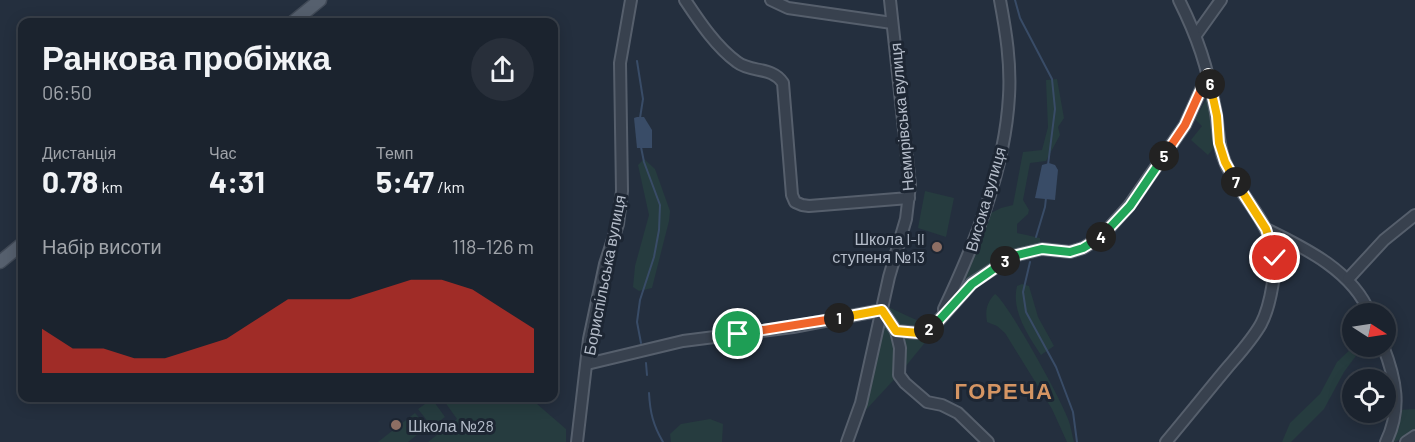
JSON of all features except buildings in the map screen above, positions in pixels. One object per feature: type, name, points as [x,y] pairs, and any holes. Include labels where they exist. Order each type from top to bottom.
[{"type":"main road","points":[[298,18],[320,0]]},
{"type":"main road","points":[[0,262],[18,247]]},
{"type":"street","name":"Бориспільська вулиця","points":[[577,442],[589,339],[604,264],[618,224],[622,191],[620,63],[631,0]]},
{"type":"street","points":[[685,0],[704,27],[739,64],[769,72],[780,78],[783,83],[792,195],[795,202],[809,206],[909,198]]},
{"type":"street","points":[[771,0],[788,8],[892,23]]},
{"type":"street","name":"Немирівська вулиця","points":[[847,442],[861,403],[906,219],[909,198],[910,185],[890,0]]},
{"type":"street","name":"Висока вулиця","points":[[939,321],[966,262],[1000,159],[1009,96],[1008,44],[1000,0]]},
{"type":"street","points":[[1166,442],[1249,342],[1262,323],[1273,279],[1275,258],[1266,229],[1241,192],[1225,162],[1219,143],[1217,116],[1208,74],[1196,35],[1179,0]]},
{"type":"street","points":[[1196,35],[1221,0]]},
{"type":"street","points":[[896,331],[919,333],[932,328],[972,284],[1013,256],[1042,249],[1070,252],[1083,248],[1101,237],[1130,206],[1185,125],[1208,74]]},
{"type":"street","points":[[1348,279],[1384,240],[1415,215]]},
{"type":"street","points":[[1266,229],[1300,245],[1348,279],[1366,303]]},
{"type":"street","points":[[587,364],[682,342],[793,327],[882,310],[896,331],[900,348],[899,375],[905,383],[927,402],[942,405],[958,413],[988,442]]},
{"type":"street","points":[[1386,357],[1396,389],[1397,410],[1386,442]]},
{"type":"street","points":[[1406,442],[1415,436]]},
{"type":"green space","points":[[1057,79],[1064,118],[1058,127],[1060,135],[1046,161],[1030,163],[1023,200],[1029,210],[1028,214],[1017,224],[1017,233],[1040,238],[1038,251],[1034,259],[1027,259],[1024,249],[970,282],[966,280],[964,274],[983,217],[1013,205],[1023,152],[1042,150],[1048,127],[1046,80]]},
{"type":"green space","points":[[1209,98],[1215,146],[1208,155],[1191,140],[1202,126],[1195,119]]},
{"type":"green space","points":[[644,159],[655,169],[670,211],[652,288],[639,291],[633,287],[635,266],[649,215],[638,165]]},
{"type":"green space","points":[[925,191],[954,198],[946,237],[918,228]]},
{"type":"green space","points":[[1022,284],[1029,286],[1038,317],[1054,346],[1041,355],[1026,331],[1016,305],[1017,286]]},
{"type":"green space","points":[[995,294],[1011,314],[1045,373],[1064,409],[1074,442],[1067,442],[1052,409],[1005,333],[997,326],[987,322],[987,306]]},
{"type":"green space","points":[[888,307],[936,329],[863,413]]},
{"type":"green space","points":[[1342,357],[1355,357],[1346,369],[1342,369],[1342,376],[1324,409],[1291,442],[1282,442],[1290,423],[1320,394],[1337,362]]},
{"type":"green space","points":[[428,402],[434,402],[445,417],[432,427],[418,409]]},
{"type":"green space","points":[[445,402],[535,402],[566,429],[566,442],[428,442],[457,419]]},
{"type":"green space","points":[[1415,409],[1415,431],[1395,442],[1393,440],[1400,410]]},
{"type":"green space","points":[[415,413],[427,427],[408,442],[378,442]]},
{"type":"green space","points":[[710,419],[723,424],[722,442],[671,442],[670,434],[681,424]]},
{"type":"water","points":[[644,117],[652,130],[652,148],[637,148],[634,118]]},
{"type":"water","points":[[1049,163],[1055,165],[1058,170],[1055,200],[1035,198],[1042,165]]},
{"type":"waterway","points":[[1015,0],[1020,18],[1052,79],[1055,109],[1048,165]]},
{"type":"waterway","points":[[637,61],[643,99],[640,118]]},
{"type":"waterway","points":[[641,147],[644,162],[660,205],[659,230],[654,257],[640,300],[637,322],[641,343]]},
{"type":"waterway","points":[[1036,237],[1046,198]]},
{"type":"waterway","points":[[1030,262],[1023,292],[1026,312],[1056,367],[1073,412],[1077,442]]},
{"type":"waterway","points":[[646,363],[647,375]]},
{"type":"waterway","points":[[649,393],[653,418],[663,442]]},
{"type":"place","name":"Школа I-II ступеня №13","points":[[937,247]]},
{"type":"place","name":"Школа №28","points":[[396,425]]},
{"type":"district","name":"ГОРЕЧА","points":[[1004,390]]},
{"type":"route","points":[[738,334],[793,327],[882,310],[896,331],[919,333],[932,328],[972,284],[1013,256],[1042,249],[1070,252],[1083,248],[1101,237],[1130,206],[1185,125],[1208,74],[1217,116],[1219,143],[1225,162],[1241,192],[1266,229],[1275,258]]}]
